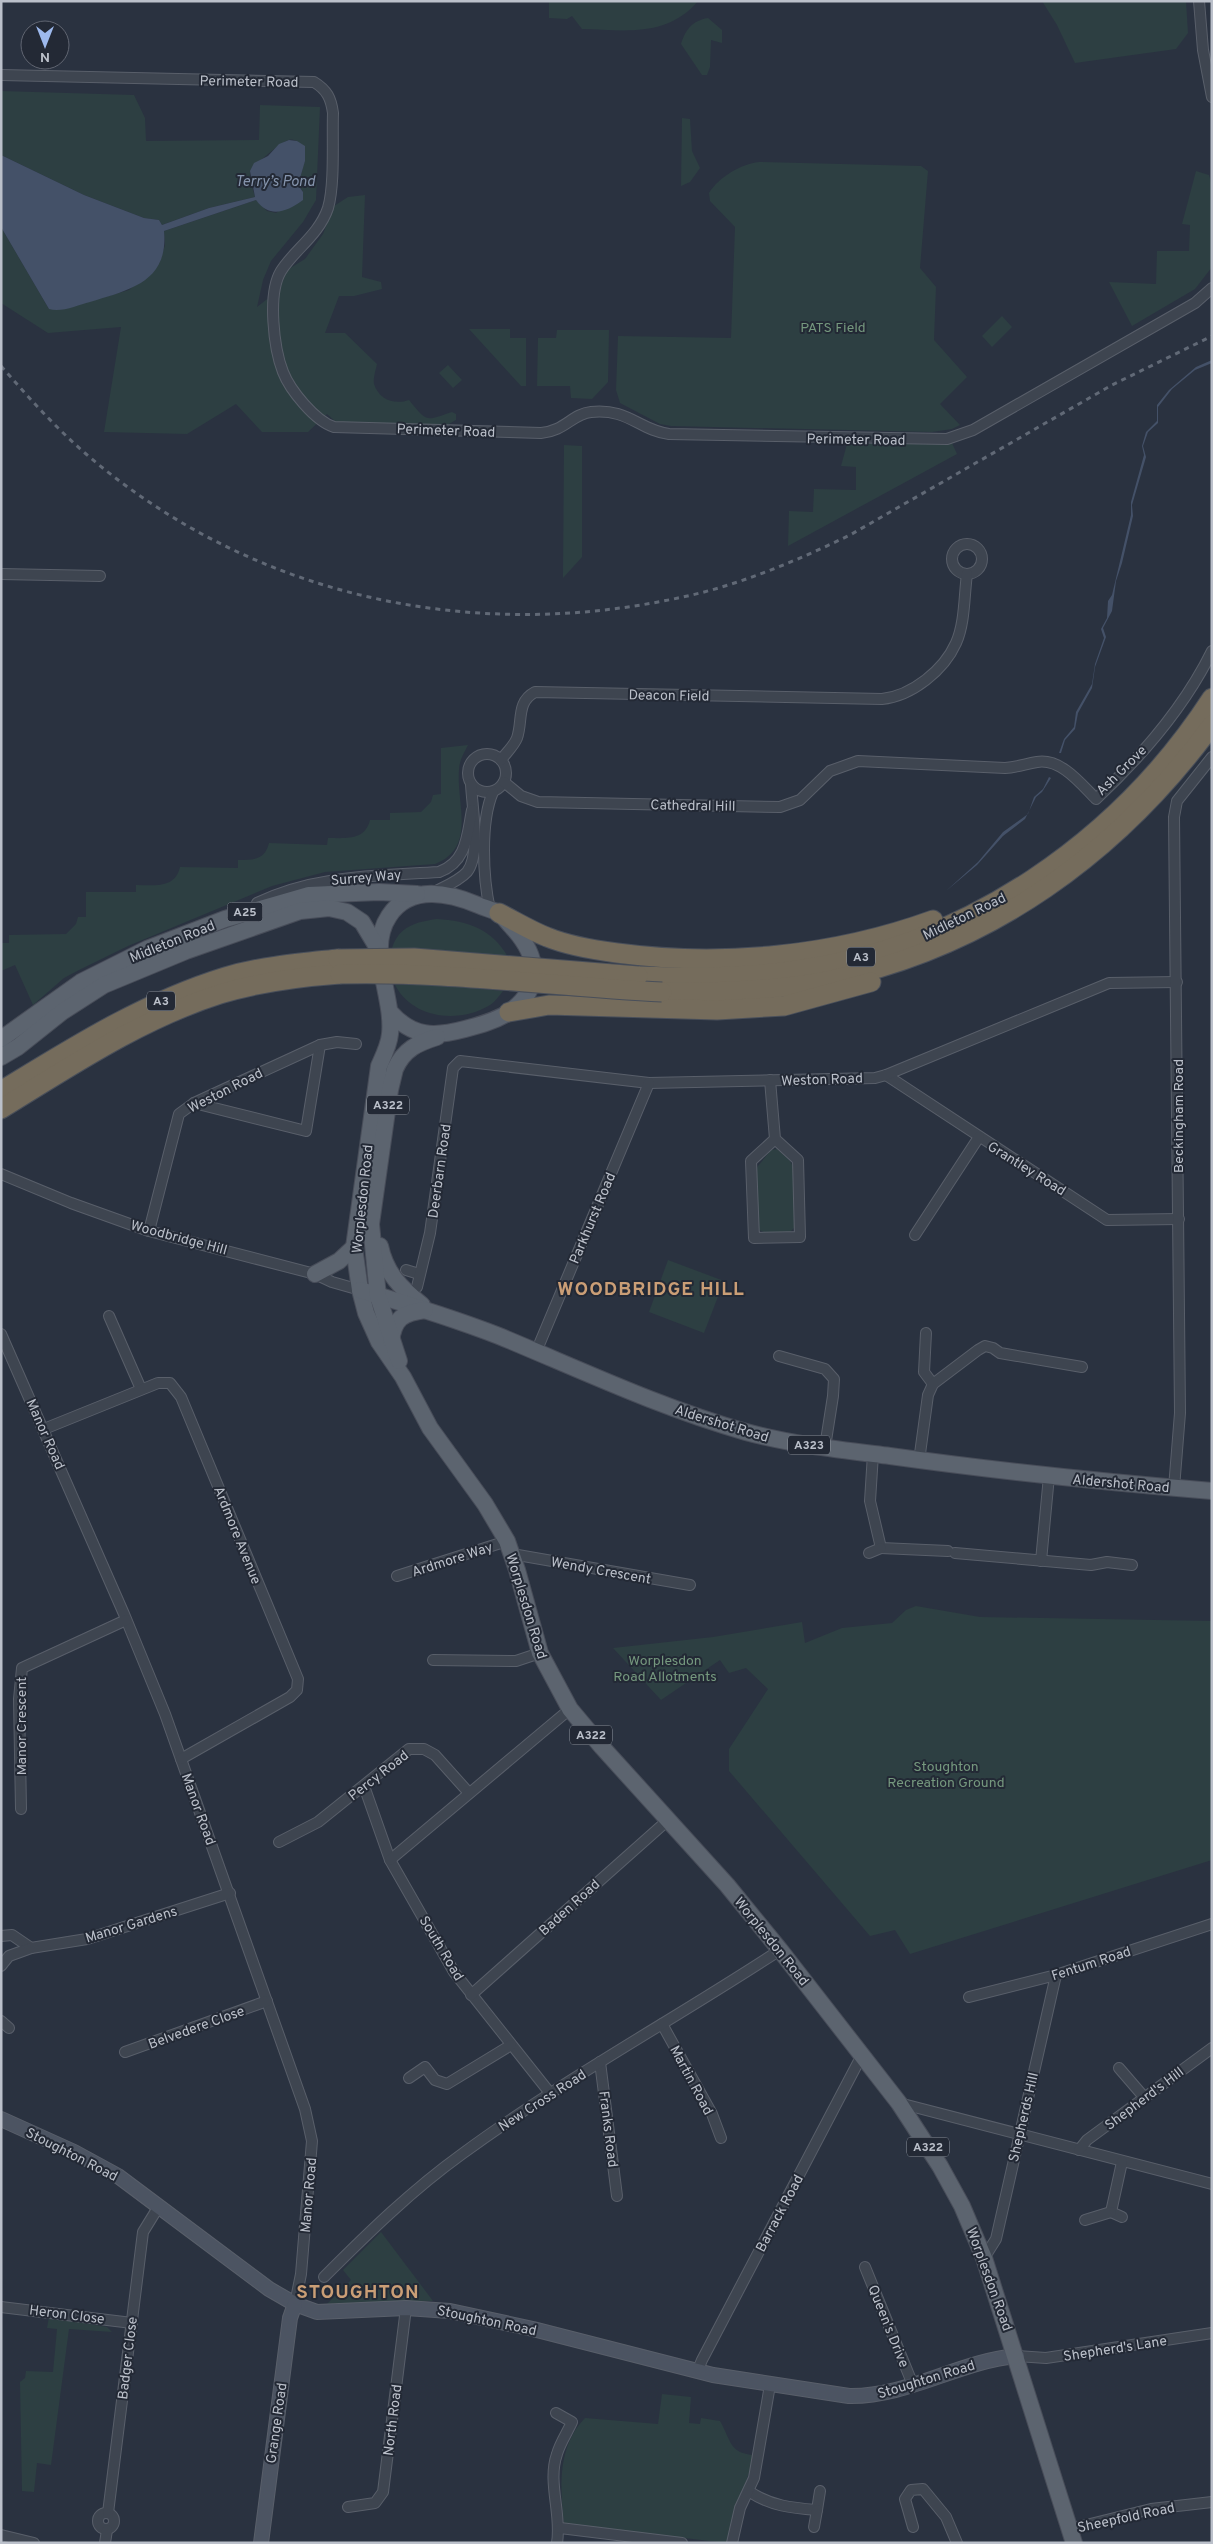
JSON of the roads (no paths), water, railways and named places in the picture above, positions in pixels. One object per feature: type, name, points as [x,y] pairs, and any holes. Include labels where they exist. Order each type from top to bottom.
[{"type":"highway","name":"Midleton Road","points":[[339,966],[414,958],[638,976],[685,977],[754,975],[798,970],[858,958],[913,941],[954,923],[1016,890],[1062,859],[1102,826],[1148,781],[1212,698]]},
{"type":"highway","name":"Midleton Road","points":[[339,966],[592,989],[662,992],[740,991],[824,981],[886,965],[959,937],[1043,890],[1113,837],[1159,791],[1212,725]]},
{"type":"highway","points":[[495,912],[547,937],[598,950],[669,958],[774,954],[845,944],[926,922],[970,904],[1062,859]]},
{"type":"highway","points":[[509,1012],[549,1005],[717,1010],[784,1006],[872,982],[904,968],[959,937]]},
{"type":"highway","name":"A3","points":[[1,1109],[130,1033],[198,1002],[266,983],[339,966]]},
{"type":"highway","name":"A3","points":[[1,1091],[121,1019],[174,996],[254,970],[339,966]]},
{"type":"main road","name":"Midleton Road","points":[[1,1039],[81,982],[147,949],[225,919],[309,895],[379,892],[427,894]]},
{"type":"main road","points":[[427,894],[466,900],[495,912],[525,941],[533,956],[534,966],[529,990],[509,1012],[498,1018],[443,1035],[431,1035],[416,1031],[402,1024],[390,1012],[380,952],[383,926],[393,910],[410,898],[427,894]]},
{"type":"main road","name":"Midleton Road","points":[[1,1057],[18,1047],[62,1012],[104,985],[186,951],[307,910],[341,910],[362,922],[380,952]]},
{"type":"main road","points":[[276,920],[331,917],[352,928],[363,941],[372,973],[380,1020],[379,1066]]},
{"type":"main road","name":"Worplesdon Road","points":[[390,1012],[389,1041],[379,1066],[354,1247],[360,1290],[366,1313],[379,1342],[403,1378],[430,1428],[476,1490],[510,1548],[540,1653],[570,1708],[727,1885],[780,1950],[899,2103],[940,2166],[962,2206],[984,2258],[1017,2356],[1072,2536]]},
{"type":"main road","name":"Worplesdon Road","points":[[403,1378],[378,1296],[372,1240],[373,1202],[395,1069],[407,1051],[420,1043],[443,1035]]},
{"type":"main road","points":[[373,1202],[380,1248],[387,1270],[398,1285],[427,1309]]},
{"type":"main road","points":[[315,1274],[339,1261],[354,1247]]},
{"type":"main road","points":[[360,1290],[427,1309]]},
{"type":"main road","points":[[392,1341],[393,1327],[400,1318],[410,1312],[427,1309]]},
{"type":"main road","name":"Aldershot Road","points":[[427,1309],[626,1390],[706,1419],[787,1442],[919,1461],[1049,1476],[1212,1491]]},
{"type":"street","points":[[1199,1],[1203,50],[1212,97]]},
{"type":"street","name":"Perimeter Road","points":[[1,75],[314,82],[326,92],[332,102],[329,204],[319,224],[281,271],[276,282],[273,312],[280,362],[286,378],[312,413],[326,424],[340,428],[547,432],[559,430],[585,413],[596,412],[629,416],[650,429],[669,434],[947,439],[973,430],[1061,380],[1194,303],[1212,288]]},
{"type":"street","points":[[1,574],[100,576]]},
{"type":"street","name":"Deacon Field","points":[[500,760],[516,738],[522,704],[528,696],[535,692],[882,699],[910,690],[938,669],[956,643],[967,574]]},
{"type":"street","name":"Ash Grove","points":[[874,760],[1005,768],[1025,767],[1038,762],[1048,763],[1063,768],[1096,799],[1173,712],[1203,669],[1212,651]]},
{"type":"street","points":[[493,792],[483,792],[471,784],[468,772],[469,766],[478,757],[490,755],[500,760],[506,771],[504,782],[493,792],[487,804],[485,882],[495,912]]},
{"type":"street","name":"Beckingham Road","points":[[1174,1488],[1180,1427],[1175,809],[1177,801],[1212,757]]},
{"type":"street","name":"Cathedral Hill","points":[[504,782],[521,796],[538,802],[780,807],[800,800],[821,777],[842,765],[858,760],[874,760]]},
{"type":"street","name":"Surrey Way","points":[[427,894],[461,877],[471,864],[474,842],[471,784]]},
{"type":"street","name":"Surrey Way","points":[[225,919],[298,886],[331,879],[439,872],[449,868],[460,858],[466,842],[472,810]]},
{"type":"street","name":"Weston Road","points":[[454,1068],[460,1061],[649,1083],[886,1076],[1108,983],[1177,982]]},
{"type":"street","name":"Weston Road","points":[[150,1231],[179,1114],[194,1103],[320,1045],[337,1042],[356,1044]]},
{"type":"street","points":[[194,1103],[306,1132],[320,1045]]},
{"type":"street","name":"Deerbarn Road","points":[[417,1287],[430,1233],[454,1068]]},
{"type":"street","name":"Grantley Road","points":[[886,1076],[1107,1220],[1179,1220]]},
{"type":"street","points":[[770,1080],[775,1139],[798,1160],[800,1236],[754,1238],[751,1161],[775,1139]]},
{"type":"street","name":"Parkhurst Road","points":[[536,1352],[649,1083]]},
{"type":"street","points":[[915,1235],[979,1137]]},
{"type":"street","name":"Woodbridge Hill","points":[[1,1174],[71,1203],[150,1231],[315,1274],[332,1282],[360,1290]]},
{"type":"street","points":[[406,1270],[420,1274]]},
{"type":"street","points":[[109,1316],[141,1389]]},
{"type":"street","points":[[926,1333],[924,1372],[933,1384]]},
{"type":"street","name":"Manor Road","points":[[1,1334],[126,1620],[181,1759],[305,2109],[312,2141],[301,2274],[295,2304]]},
{"type":"street","points":[[919,1461],[928,1395],[933,1384],[985,1346],[993,1348],[1000,1353],[1082,1367]]},
{"type":"street","points":[[779,1356],[825,1369],[834,1379],[824,1447]]},
{"type":"street","name":"Ardmore Avenue","points":[[44,1429],[158,1383],[170,1383],[181,1397],[298,1679],[297,1690],[290,1697],[181,1759]]},
{"type":"street","points":[[873,1454],[870,1501],[881,1548]]},
{"type":"street","points":[[1041,1561],[1049,1476]]},
{"type":"street","name":"Ardmore Way","points":[[397,1576],[510,1548]]},
{"type":"street","name":"Wendy Crescent","points":[[510,1548],[690,1585]]},
{"type":"street","points":[[870,1553],[881,1548],[952,1552],[1092,1565],[1107,1562],[1132,1565]]},
{"type":"street","name":"Manor Crescent","points":[[22,1809],[19,1699],[22,1668],[126,1620]]},
{"type":"street","points":[[433,1660],[516,1661],[540,1653]]},
{"type":"street","points":[[390,1860],[570,1708]]},
{"type":"street","name":"Percy Road","points":[[279,1842],[318,1822],[409,1749],[424,1749],[435,1755],[469,1793]]},
{"type":"street","name":"South Road","points":[[364,1786],[390,1860],[454,1972],[550,2093]]},
{"type":"street","name":"Baden Road","points":[[471,1995],[668,1820]]},
{"type":"street","name":"Manor Gardens","points":[[1,1966],[9,1956],[31,1948],[87,1938],[230,1893]]},
{"type":"street","name":"Fentum Road","points":[[968,1997],[1056,1975],[1212,1924]]},
{"type":"street","points":[[1,1936],[12,1935],[31,1948]]},
{"type":"street","name":"New Cross Road","points":[[324,2277],[405,2199],[461,2154],[550,2093],[780,1950]]},
{"type":"street","name":"Shepherds Hill","points":[[984,2258],[996,2239],[1056,1975]]},
{"type":"street","name":"Belvedere Close","points":[[125,2052],[267,2001]]},
{"type":"street","points":[[1,2021],[9,2028]]},
{"type":"street","name":"Martin Road","points":[[662,2024],[712,2114],[720,2138]]},
{"type":"street","points":[[409,2078],[425,2067],[435,2080],[447,2084],[511,2044]]},
{"type":"street","name":"Shepherd's Hill","points":[[1078,2150],[1144,2097],[1212,2048]]},
{"type":"street","name":"Barrack Road","points":[[697,2372],[862,2055]]},
{"type":"street","name":"Franks Road","points":[[600,2062],[617,2196]]},
{"type":"street","points":[[1120,2068],[1144,2097]]},
{"type":"street","points":[[899,2103],[1212,2184]]},
{"type":"street","name":"Stoughton Road","points":[[1,2119],[96,2163],[160,2206],[269,2289],[295,2304],[317,2312],[406,2308],[431,2309],[474,2316],[697,2372],[826,2394],[864,2396],[913,2385],[993,2358],[1017,2356]]},
{"type":"street","points":[[1111,2212],[1122,2162]]},
{"type":"street","name":"Badger Close","points":[[105,2543],[107,2530],[99,2525],[98,2520],[102,2515],[108,2513],[143,2232],[160,2206]]},
{"type":"street","points":[[1085,2220],[1111,2212],[1122,2216]]},
{"type":"street","name":"Queen's Drive","points":[[865,2267],[913,2385]]},
{"type":"street","name":"Grange Road","points":[[261,2543],[290,2318],[295,2304]]},
{"type":"street","name":"Heron Close","points":[[1,2307],[132,2323]]},
{"type":"street","name":"North Road","points":[[348,2507],[375,2503],[383,2492],[406,2308]]},
{"type":"street","name":"Shepherd's Lane","points":[[1017,2356],[1046,2358],[1212,2333]]},
{"type":"street","points":[[732,2543],[740,2508],[750,2492],[770,2385]]},
{"type":"street","points":[[556,2413],[572,2422],[556,2455],[554,2478],[560,2528],[557,2543]]},
{"type":"street","points":[[913,2527],[905,2499],[911,2490],[923,2489],[946,2517],[955,2539]]},
{"type":"street","points":[[814,2527],[820,2491]]},
{"type":"street","points":[[750,2492],[760,2499],[780,2506],[817,2510]]},
{"type":"street","name":"Sheepfold Road","points":[[1072,2536],[1151,2509],[1212,2502]]},
{"type":"street","points":[[560,2528],[682,2543]]},
{"type":"street","points":[[1,2535],[34,2543]]},
{"type":"water","name":"Terry’s Pond","points":[[289,140],[297,141],[305,146],[305,161],[298,185],[303,192],[303,200],[290,208],[273,212],[261,206],[256,200],[164,231],[164,248],[160,262],[153,273],[144,281],[119,293],[75,307],[59,310],[49,309],[1,227],[1,155],[84,195],[144,218],[159,220],[162,225],[209,208],[255,197],[250,171],[254,163],[268,156],[279,144]]},
{"type":"water","points":[[1212,360],[1212,363],[1195,370],[1172,389],[1158,407],[1158,423],[1148,432],[1143,446],[1146,457],[1132,505],[1133,516],[1116,581],[1112,611],[1103,628],[1106,637],[1095,667],[1092,688],[1078,713],[1075,729],[1065,740],[1061,753],[1059,753],[1064,739],[1074,727],[1076,712],[1092,684],[1095,664],[1104,638],[1101,629],[1107,618],[1108,601],[1112,595],[1131,515],[1131,502],[1144,455],[1142,446],[1146,432],[1157,421],[1157,405],[1169,390],[1196,367]]},
{"type":"water","points":[[1049,777],[1051,778],[1042,792],[1036,797],[1029,811],[1034,797],[1043,789]]},
{"type":"water","points":[[1027,815],[1025,819],[1003,836],[977,865],[946,891],[978,862],[1003,832]]},
{"type":"railway","points":[[1,366],[42,412],[86,454],[150,503],[219,543],[290,574],[365,596],[442,610],[520,614],[599,611],[678,598],[723,587],[788,563],[850,535],[1112,385],[1212,336]]},
{"type":"district","name":"WOODBRIDGE HILL","points":[[651,1288]]},
{"type":"district","name":"STOUGHTON","points":[[358,2291]]},
{"type":"park label","name":"PATS Field","points":[[833,327]]},
{"type":"park label","name":"Worplesdon Road Allotments","points":[[665,1668]]},
{"type":"park label","name":"Stoughton Recreation Ground","points":[[946,1774]]}]
